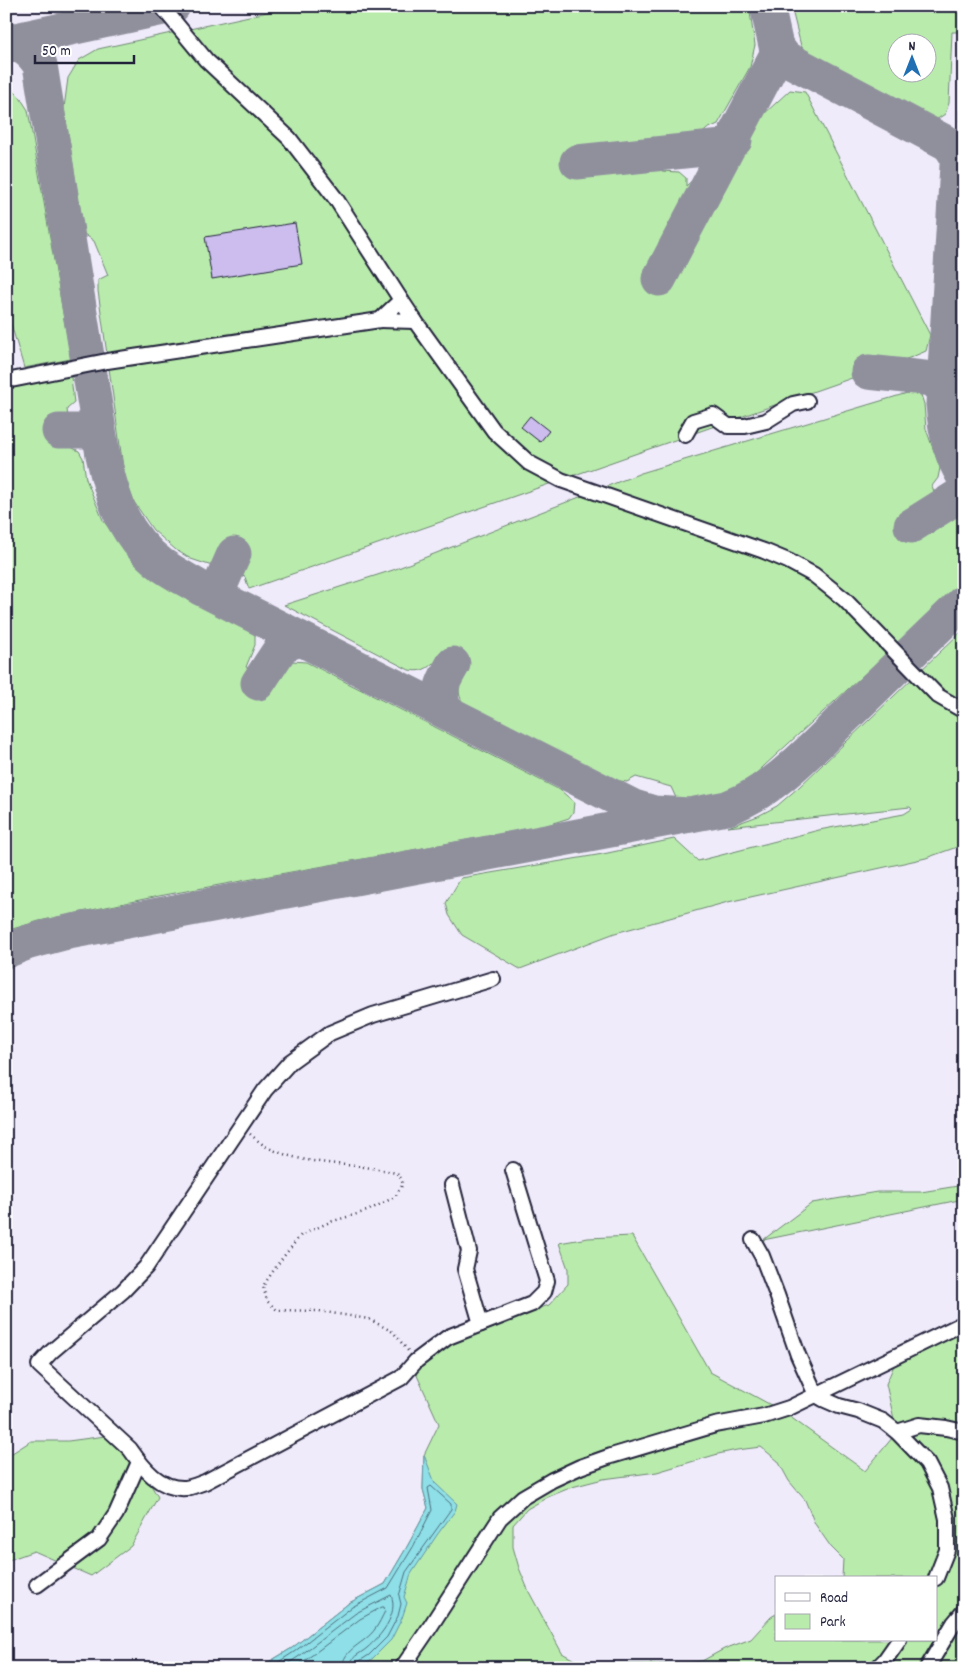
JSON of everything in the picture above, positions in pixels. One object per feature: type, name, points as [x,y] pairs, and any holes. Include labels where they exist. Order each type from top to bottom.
[{"type":"lane","points":[[164,8],[206,60],[289,138],[336,199],[415,321],[494,431],[529,463],[560,480],[764,551],[814,575],[844,599],[938,696],[964,711]]},
{"type":"lane","points":[[380,320],[401,300]]},
{"type":"lane","points":[[6,381],[107,361],[380,320],[415,321]]},
{"type":"lane","points":[[685,435],[693,421],[712,415],[728,426],[744,426],[766,421],[793,404],[807,401]]},
{"type":"lane","points":[[493,979],[373,1015],[338,1029],[290,1062],[266,1090],[146,1268],[123,1291],[51,1352],[39,1366],[130,1449],[139,1462],[156,1479],[172,1487],[186,1488],[205,1482],[401,1378],[416,1361],[448,1337],[532,1304],[544,1292],[547,1281],[513,1170]]},
{"type":"lane","points":[[452,1185],[469,1251],[465,1270],[481,1324]]},
{"type":"lane","points":[[753,1240],[777,1295],[798,1355],[816,1395],[838,1406],[883,1420],[926,1463],[940,1488],[946,1519],[947,1550],[937,1576]]},
{"type":"lane","points":[[402,1668],[500,1518],[524,1497],[580,1466],[715,1425],[764,1416],[789,1408],[964,1323]]},
{"type":"lane","points":[[897,1432],[919,1425],[964,1432]]},
{"type":"lane","points":[[37,1585],[99,1539],[116,1514],[139,1462]]},
{"type":"lane","points":[[927,1668],[954,1623],[964,1611]]},
{"type":"lane","points":[[877,1668],[898,1642]]},
{"type":"path","points":[[244,1130],[268,1148],[295,1158],[379,1168],[399,1174],[403,1184],[395,1197],[367,1211],[330,1222],[302,1235],[280,1261],[263,1286],[267,1301],[277,1310],[318,1311],[368,1320],[385,1328],[393,1332],[416,1361]]},
{"type":"shaded area","points":[[6,6],[964,6],[964,1668],[6,1668]]},
{"type":"green space","points":[[295,6],[749,6],[755,45],[750,67],[718,124],[707,129],[662,171],[679,172],[686,178],[686,186],[790,90],[805,92],[930,335],[926,351],[249,589],[245,577],[191,559],[176,550],[153,530],[134,502],[124,474],[98,291],[98,280],[108,275],[94,241],[84,234],[64,108],[68,78],[79,60],[98,49]]},
{"type":"green space","points":[[791,6],[964,6],[964,32],[952,32],[949,103],[945,114],[936,120],[809,55],[801,46]]},
{"type":"green space","points":[[964,72],[964,132],[960,130],[961,82]]},
{"type":"green space","points":[[6,84],[19,96],[28,110],[71,359],[24,368],[6,307]]},
{"type":"green space","points":[[59,376],[71,377],[74,403],[67,409],[71,447],[79,451],[83,458],[86,479],[103,520],[132,561],[170,590],[247,628],[255,635],[255,645],[246,667],[277,683],[292,661],[306,662],[560,790],[574,802],[573,812],[569,818],[544,826],[159,896],[39,921],[6,931],[6,388]]},
{"type":"green space","points":[[914,391],[921,395],[924,404],[926,429],[940,468],[938,478],[932,486],[944,519],[954,514],[964,514],[964,579],[883,657],[749,779],[724,792],[693,799],[684,799],[676,798],[671,787],[636,777],[627,782],[614,780],[463,703],[459,690],[462,678],[433,663],[422,670],[409,670],[284,605],[393,570],[641,473]]},
{"type":"green space","points":[[964,629],[964,842],[957,847],[926,858],[728,902],[615,933],[520,969],[462,935],[449,915],[446,903],[461,878],[603,854],[674,839],[698,861],[819,830],[904,814],[912,809],[910,807],[728,827],[758,816],[777,806]]},
{"type":"green space","points":[[964,1185],[964,1199],[763,1240],[812,1203],[877,1192],[921,1192]]},
{"type":"green space","points":[[632,1236],[710,1372],[782,1411],[865,1471],[897,1432],[886,1384],[898,1356],[964,1323],[964,1668],[259,1668],[292,1648],[349,1603],[385,1584],[428,1508],[423,1489],[424,1455],[439,1424],[415,1371],[431,1352],[477,1330],[549,1305],[568,1284],[568,1269],[559,1243],[588,1238]],"holes":[[[761,1447],[778,1461],[789,1481],[805,1500],[815,1524],[831,1547],[843,1559],[842,1576],[938,1576],[938,1642],[775,1642],[775,1615],[751,1639],[724,1649],[702,1661],[676,1664],[603,1664],[578,1662],[562,1653],[529,1592],[513,1547],[513,1525],[527,1509],[548,1497],[572,1487],[603,1479],[657,1472],[718,1454]]]},
{"type":"green space","points":[[113,1435],[140,1467],[158,1497],[131,1546],[91,1576],[34,1551],[6,1561],[6,1457],[31,1441],[68,1441]]},
{"type":"water","points":[[424,1455],[435,1483],[457,1504],[455,1511],[411,1574],[404,1597],[407,1603],[391,1640],[372,1659],[357,1668],[259,1668],[292,1648],[349,1603],[385,1584],[428,1508],[423,1489]]},
{"type":"building","points":[[295,223],[302,264],[212,279],[205,237]]},
{"type":"building","points":[[530,416],[549,431],[540,442],[521,427]]},
{"type":"taxiway","points":[[6,42],[173,6]]},
{"type":"taxiway","points":[[767,6],[776,46],[785,58],[964,152]]},
{"type":"taxiway","points":[[6,42],[26,49],[40,65],[103,455],[116,502],[129,529],[138,542],[162,565],[202,589],[634,807],[654,813],[690,815]]},
{"type":"taxiway","points":[[659,279],[774,60]]},
{"type":"taxiway","points":[[577,162],[723,147],[735,140]]},
{"type":"taxiway","points":[[949,144],[957,156],[957,165],[943,404],[949,442],[955,460],[964,477]]},
{"type":"taxiway","points":[[868,372],[933,379],[938,385]]},
{"type":"taxiway","points":[[59,431],[90,431],[95,435]]},
{"type":"taxiway","points":[[911,526],[960,495],[964,496]]},
{"type":"taxiway","points":[[222,594],[220,586],[234,554]]},
{"type":"taxiway","points":[[6,951],[29,942],[63,933],[727,808],[762,790],[807,754],[964,602]]},
{"type":"taxiway","points":[[258,683],[283,645],[292,642]]},
{"type":"taxiway","points":[[443,705],[442,688],[453,664]]}]
